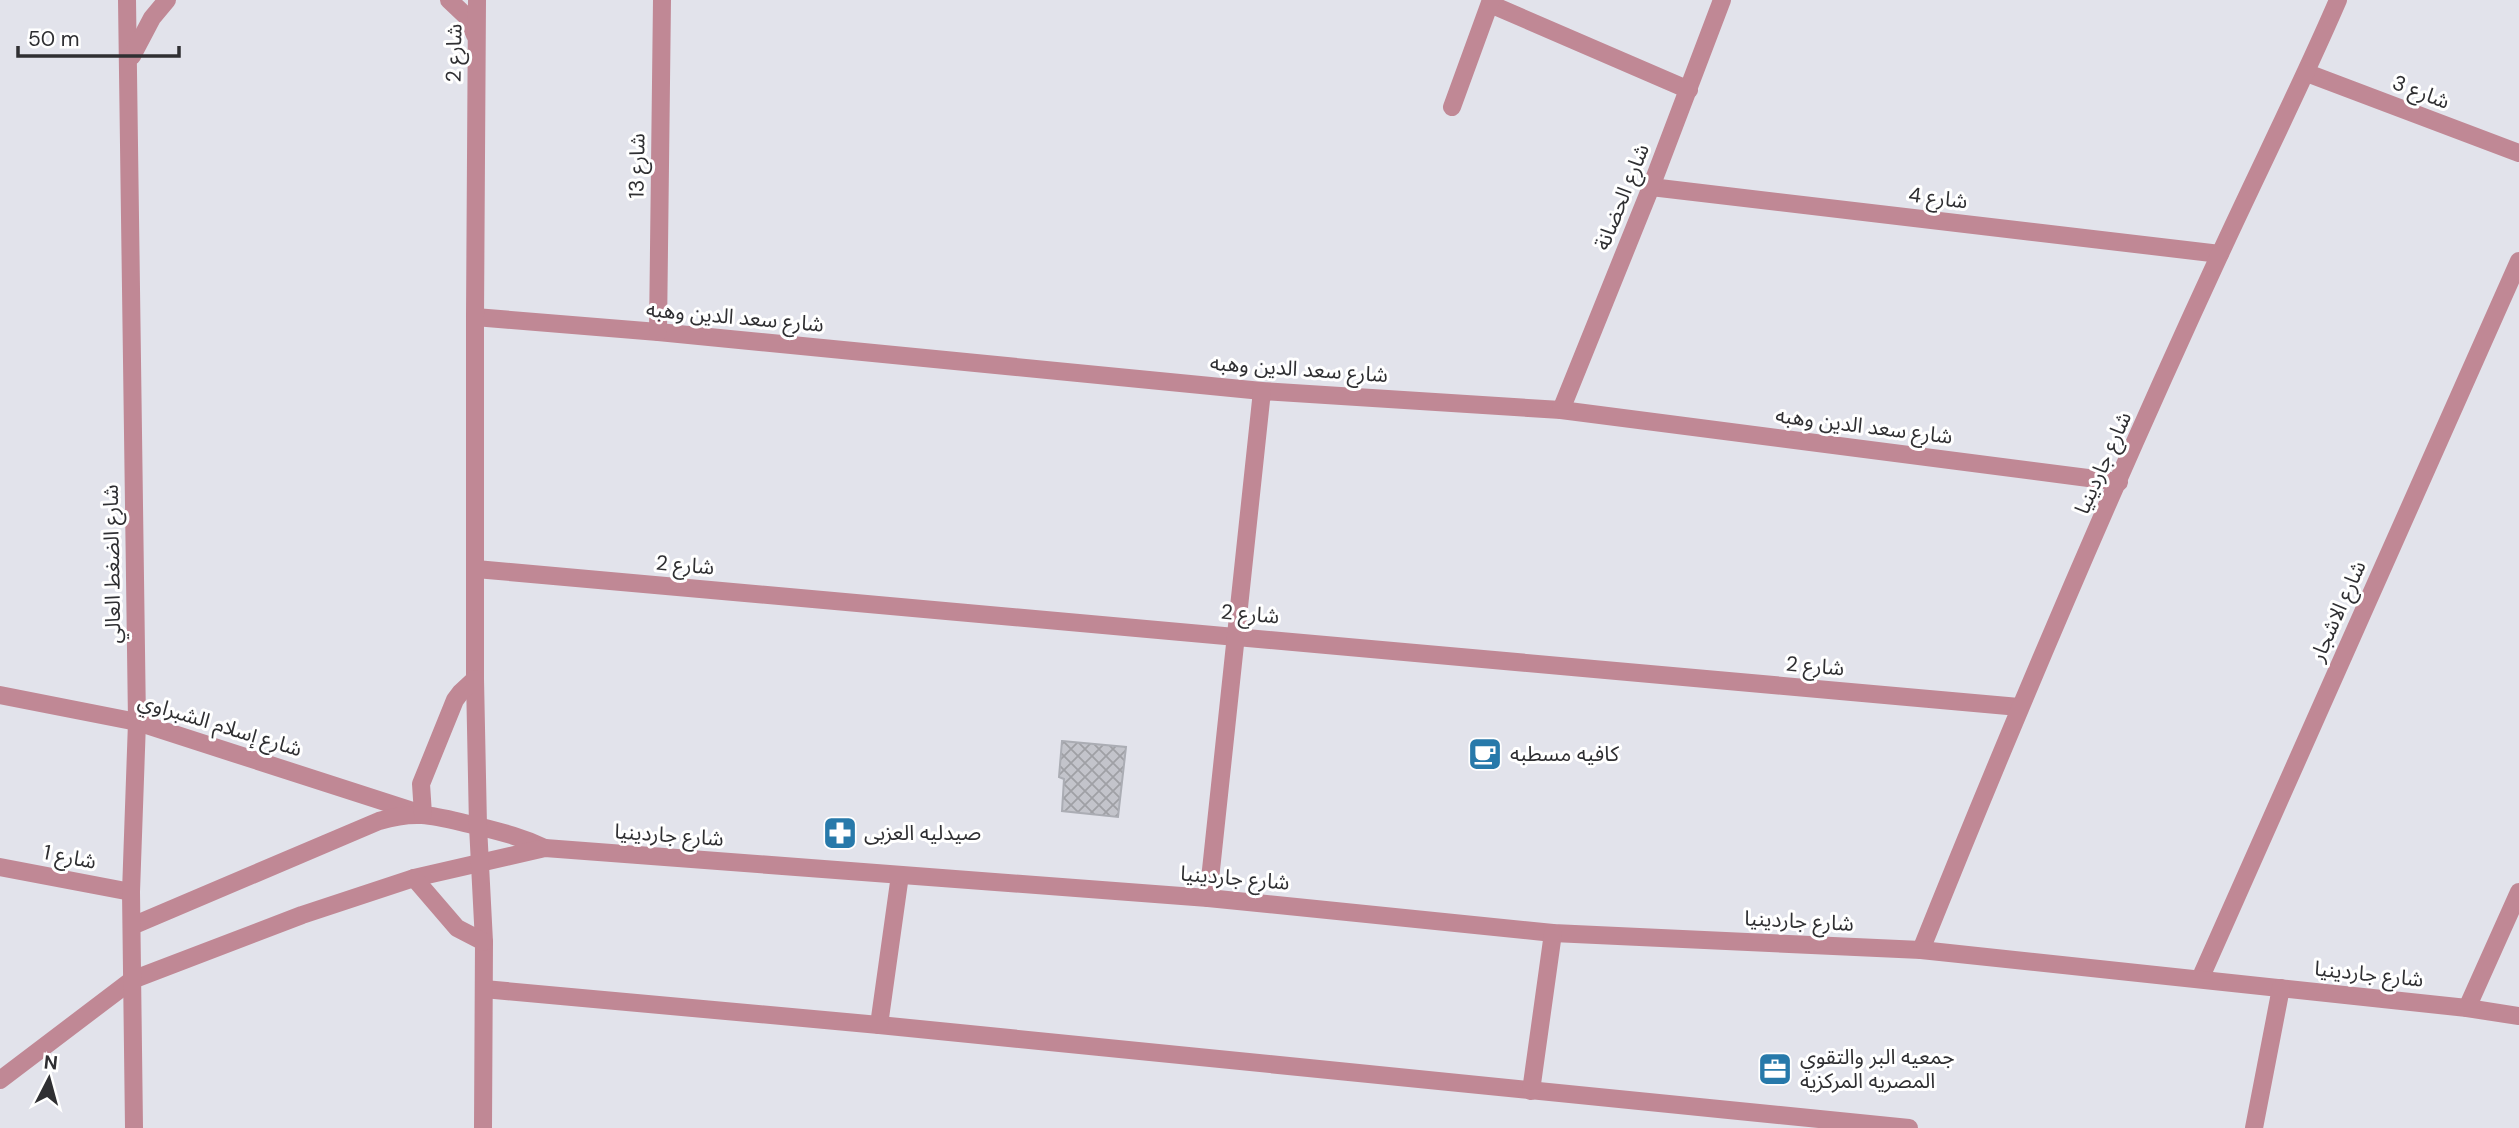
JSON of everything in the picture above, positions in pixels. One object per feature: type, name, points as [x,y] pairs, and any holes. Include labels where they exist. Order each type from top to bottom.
[{"type":"street","name":"شارع الضغط العالي","points":[[127,0],[130,61],[137,722],[131,892],[134,1128]]},
{"type":"street","points":[[130,61],[145,28],[167,0]]},
{"type":"street","points":[[449,0],[468,18],[477,38]]},
{"type":"street","name":"شارع 2","points":[[477,0],[475,679],[484,942],[483,1128]]},
{"type":"street","name":"شارع 13","points":[[659,332],[662,0]]},
{"type":"street","name":"شارع الحضانة","points":[[1561,410],[1651,187],[1722,0]]},
{"type":"street","name":"شارع جاردينيا","points":[[1921,950],[2019,707],[2220,254],[2339,0]]},
{"type":"street","points":[[1452,107],[1490,2],[1689,90]]},
{"type":"street","name":"شارع 3","points":[[2307,72],[2519,153]]},
{"type":"street","name":"شارع 4","points":[[1651,187],[2220,254]]},
{"type":"street","name":"شارع الاشجار","points":[[2200,979],[2519,261]]},
{"type":"street","name":"شارع سعد الدين وهبه","points":[[475,317],[659,332],[1262,391],[1561,410],[2119,482]]},
{"type":"street","points":[[1208,898],[1262,391]]},
{"type":"street","name":"شارع 2","points":[[476,569],[2019,707]]},
{"type":"street","points":[[423,814],[420,794],[424,775],[455,700],[475,679]]},
{"type":"street","name":"شارع إسلام الشبراوي","points":[[0,695],[137,722],[423,814]]},
{"type":"street","name":"شارع جاردينيا","points":[[132,926],[379,821],[403,815],[423,814],[502,831],[545,848]]},
{"type":"street","name":"شارع جاردينيا","points":[[0,1080],[132,980],[302,915],[414,878],[545,848],[1208,898],[1553,933],[1921,950],[2468,1008],[2519,1016]]},
{"type":"street","name":"شارع 1","points":[[0,867],[131,892]]},
{"type":"street","points":[[880,1025],[900,875]]},
{"type":"street","points":[[414,878],[457,928],[484,942]]},
{"type":"street","points":[[2468,1008],[2519,892]]},
{"type":"street","points":[[1531,1091],[1553,933]]},
{"type":"street","points":[[2254,1128],[2281,988]]},
{"type":"street","points":[[484,989],[880,1025],[1909,1128]]},
{"type":"building","points":[[1062,741],[1126,747],[1118,817],[1062,811],[1064,779],[1059,777]]},
{"type":"place","name":"كافيه مسطبه","points":[[1485,754]]},
{"type":"place","name":"صيدليه العزبى","points":[[840,833]]},
{"type":"place","name":"جمعيه البر والتقوي المصريه المركزيه","points":[[1775,1069]]}]
